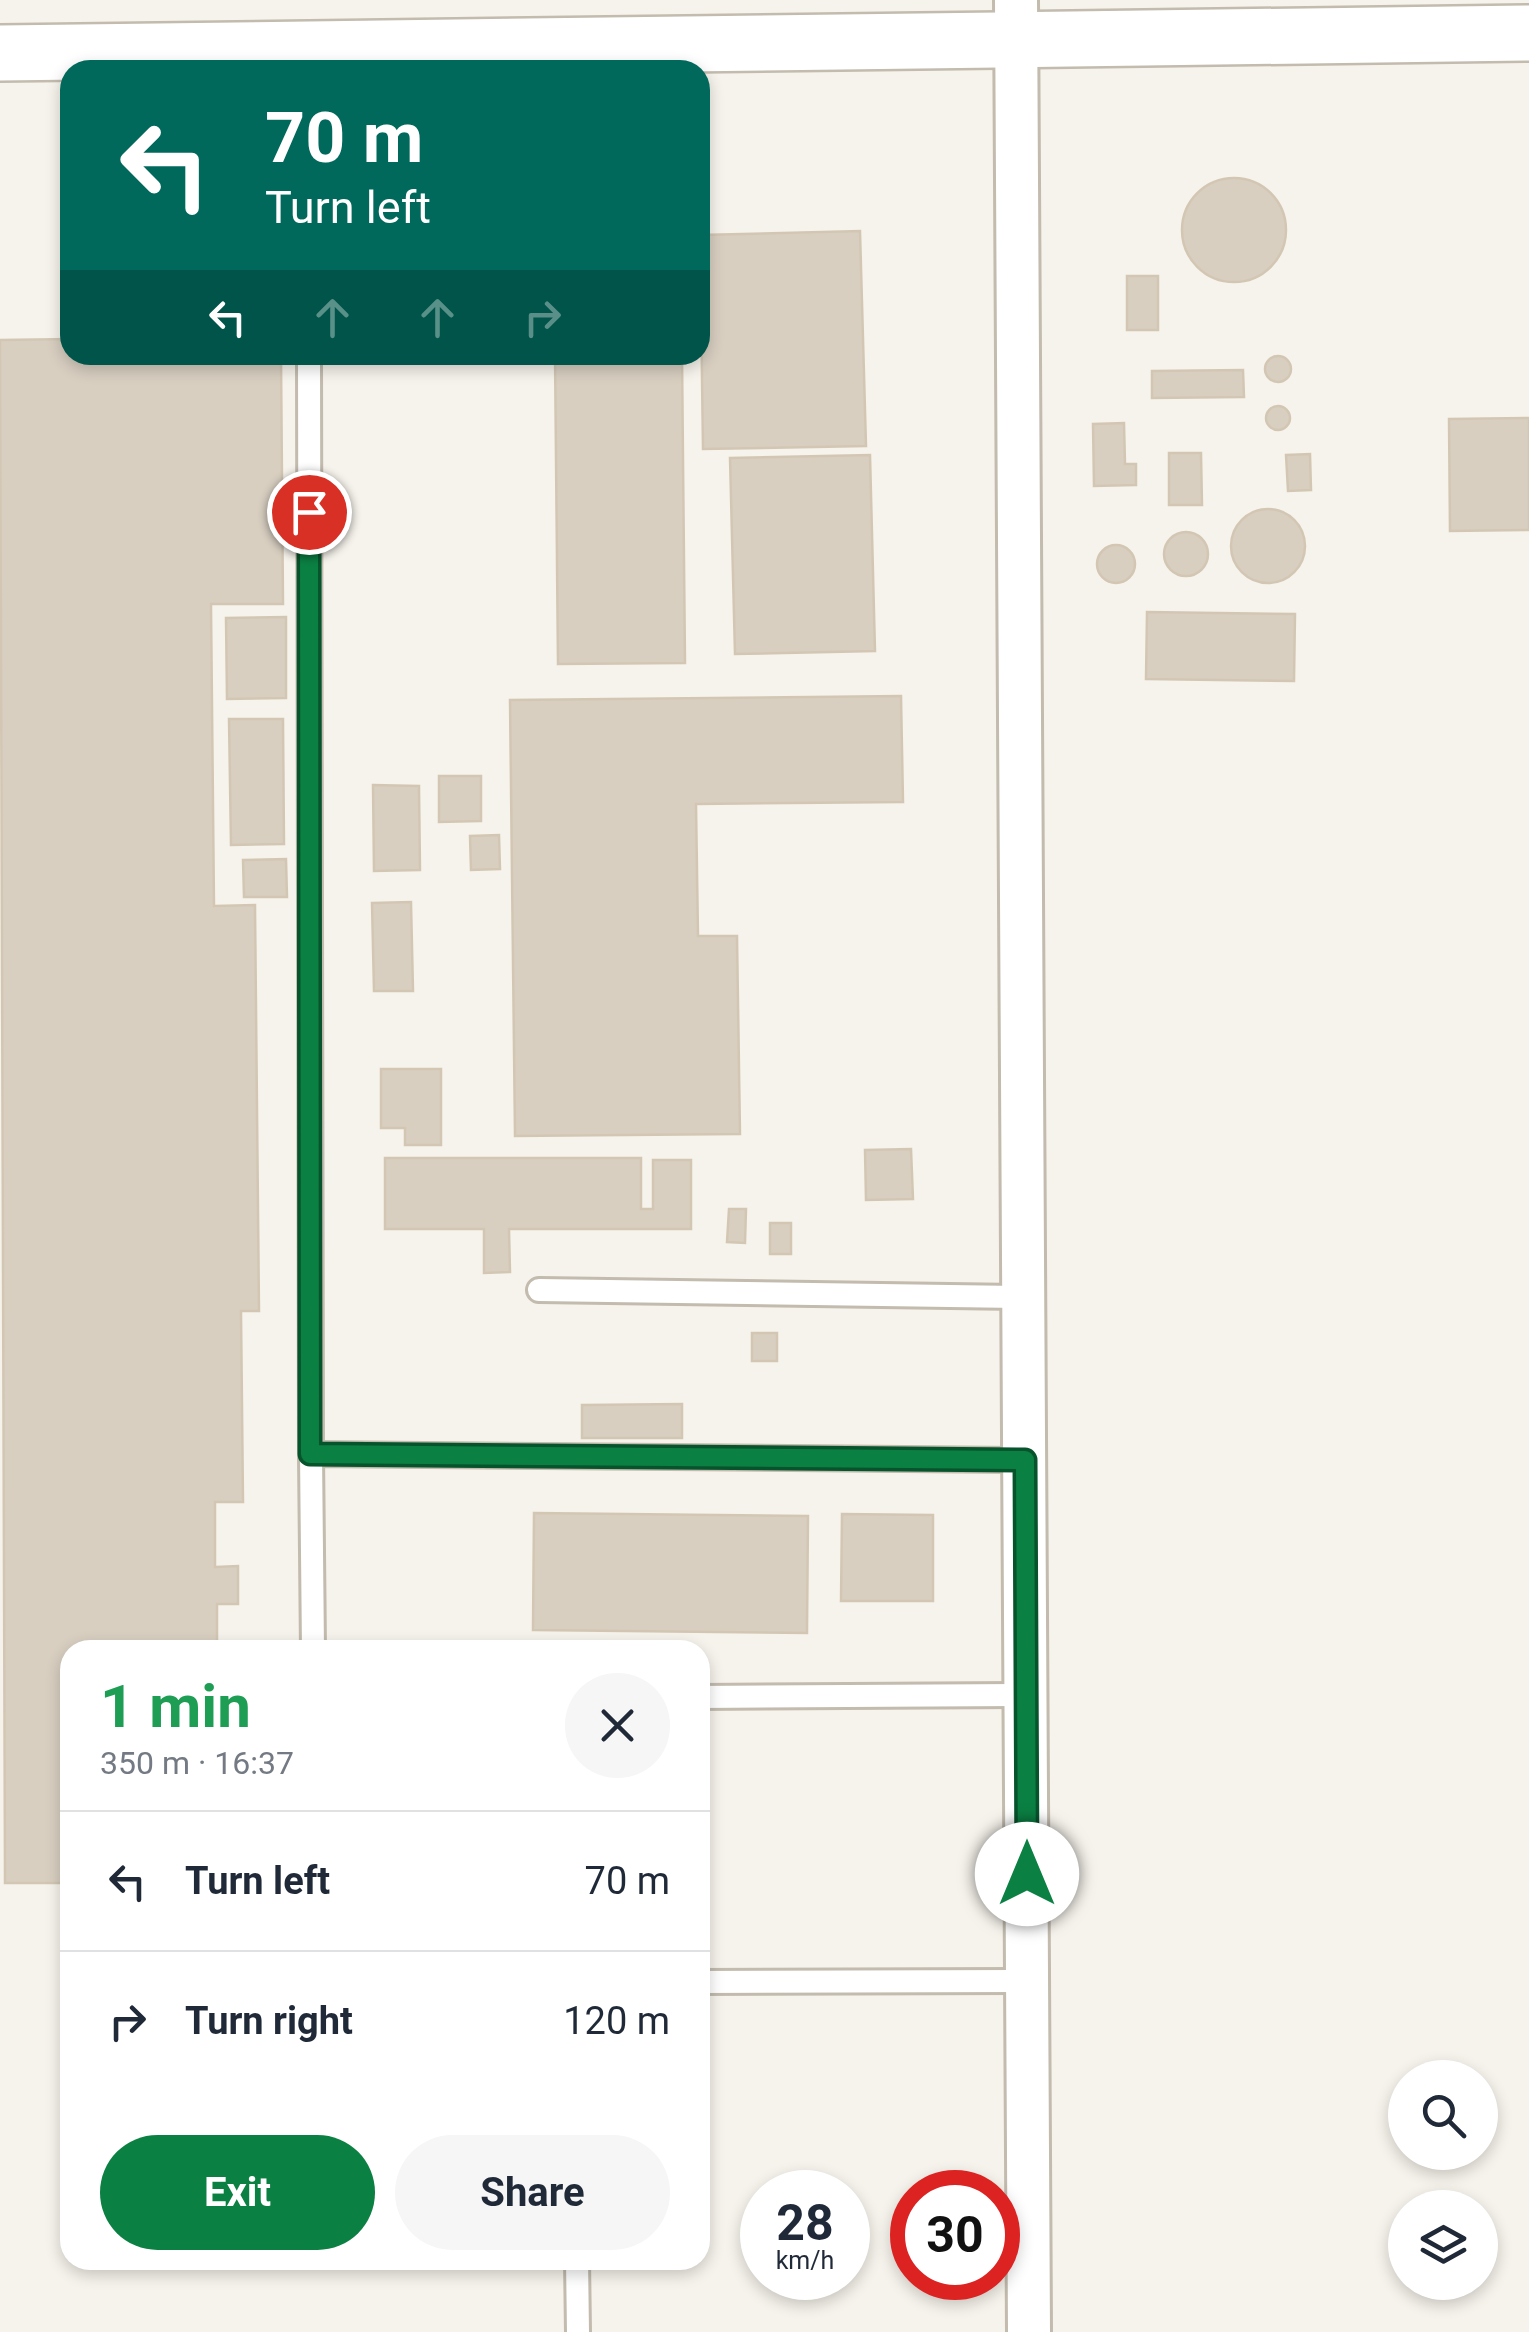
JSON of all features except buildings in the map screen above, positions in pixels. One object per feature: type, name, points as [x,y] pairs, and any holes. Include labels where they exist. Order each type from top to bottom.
[{"type":"street","points":[[0,53],[1016,21],[1529,33]]},
{"type":"street","points":[[1016,21],[1030,2332]]},
{"type":"lane","points":[[309,365],[313,1640]]},
{"type":"lane","points":[[539,1290],[1024,1297]]},
{"type":"lane","points":[[310,1454],[1025,1460]]},
{"type":"lane","points":[[710,1697],[1026,1695]]},
{"type":"lane","points":[[710,1982],[1028,1981]]},
{"type":"lane","points":[[577,2270],[578,2332]]},
{"type":"route","points":[[309,512],[310,1454],[1025,1460],[1027,1874]]}]
